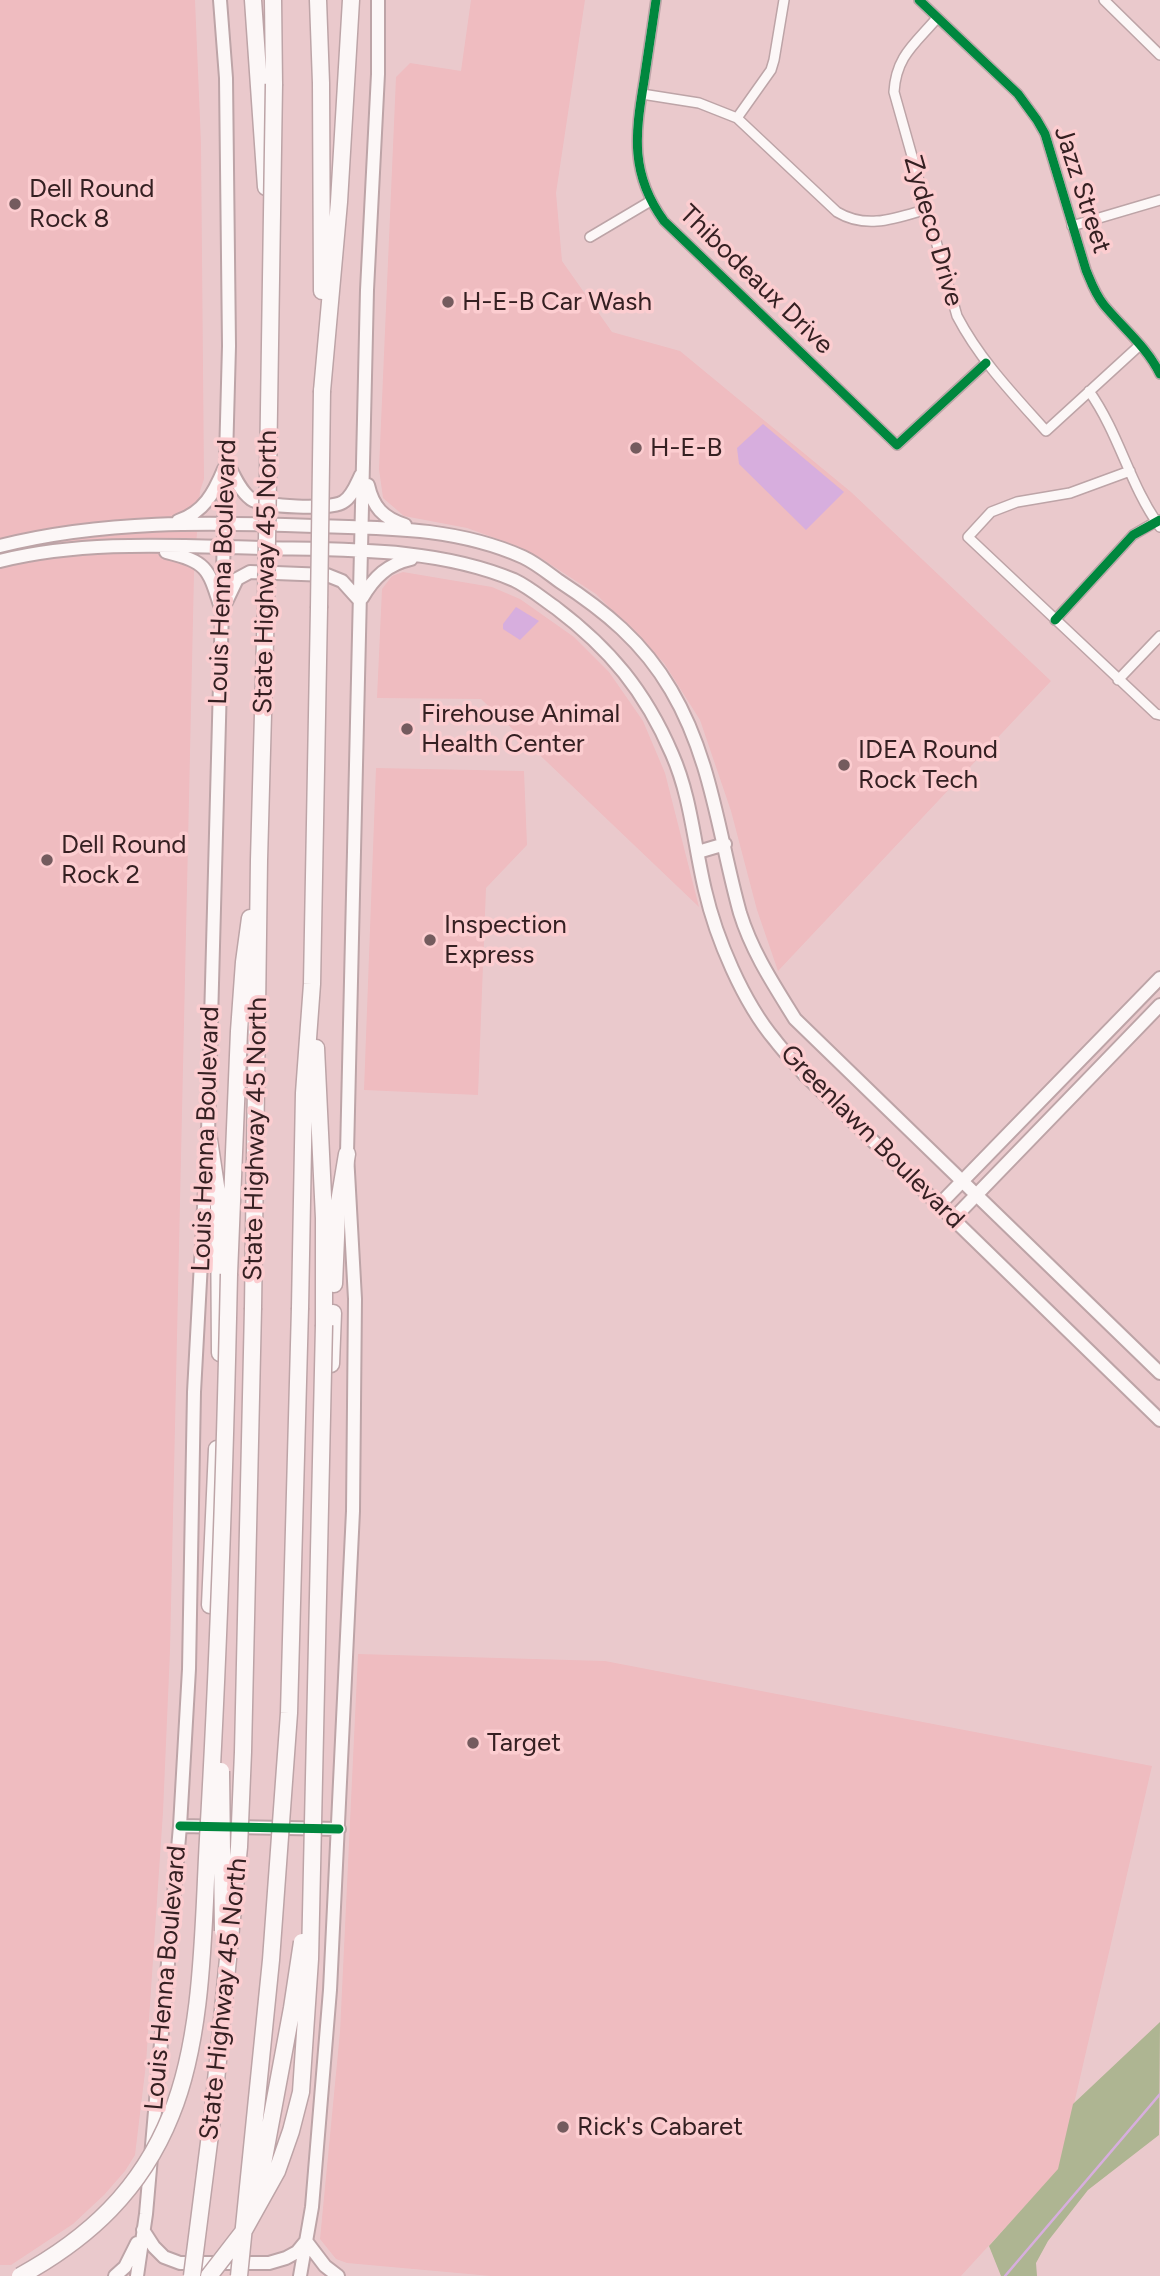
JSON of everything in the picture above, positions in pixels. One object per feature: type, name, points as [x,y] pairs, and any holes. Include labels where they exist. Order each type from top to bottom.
[{"type":"highway","points":[[253,0],[267,83]]},
{"type":"highway","name":"State Highway 45 North","points":[[192,2276],[205,2187],[239,1847],[243,1752],[271,283],[267,83],[273,0]]},
{"type":"highway","name":"State Highway 45 North","points":[[239,2276],[271,1960],[289,1713],[304,1093],[312,984],[319,608],[322,391],[321,83],[318,0]]},
{"type":"highway","points":[[322,391],[339,202],[351,0]]},
{"type":"highway","points":[[20,2276],[77,2241],[126,2194],[159,2143],[172,2113],[189,2050],[202,1936],[215,1719],[224,1507],[229,1274],[244,962],[259,860]]},
{"type":"highway","points":[[209,2276],[243,2232],[277,2171],[301,2092],[310,1959],[324,1325],[324,1218],[312,984]]},
{"type":"highway","points":[[208,1133],[219,1206],[220,1404],[210,1605],[221,1735],[221,1894],[225,1990]]},
{"type":"highway","points":[[243,2249],[259,2188],[292,2008],[305,1919],[323,1606],[337,1214],[347,1154]]},
{"type":"main road","name":"Louis Henna Boulevard","points":[[137,2276],[180,1826],[189,1669],[194,1391],[208,1133],[226,523],[229,346],[226,78],[220,0]]},
{"type":"main road","points":[[300,2276],[312,2207],[330,1990],[353,1511],[355,1299],[347,1154],[367,290],[378,74],[378,0]]},
{"type":"main road","points":[[227,462],[250,498],[262,504],[326,506],[343,503],[355,489],[363,467]]},
{"type":"main road","points":[[173,523],[186,519],[206,504],[215,492],[227,462]]},
{"type":"main road","points":[[363,467],[370,496],[377,510],[389,520],[425,530]]},
{"type":"main road","name":"Greenlawn Boulevard","points":[[0,546],[67,532],[173,523],[425,530],[469,538],[524,557],[603,610],[637,643],[671,690],[696,741],[707,772],[741,914],[757,958],[796,1019],[1160,1373]]},
{"type":"main road","points":[[40,553],[45,542],[67,532]]},
{"type":"main road","name":"Greenlawn Boulevard","points":[[0,561],[92,547],[362,551],[423,557],[471,567],[516,581],[583,629],[611,656],[642,695],[673,756],[691,814],[705,891],[724,951],[758,1016],[774,1040],[804,1074],[1160,1420]]},
{"type":"main road","points":[[149,547],[190,558],[204,567],[211,577],[222,612]]},
{"type":"main road","points":[[360,601],[370,584],[396,562],[423,557]]},
{"type":"main road","points":[[222,612],[237,579],[250,572],[327,575],[342,581],[360,601]]},
{"type":"main road","points":[[698,852],[725,844]]},
{"type":"main road","points":[[940,1204],[1160,978]]},
{"type":"main road","points":[[954,1217],[1160,1005]]},
{"type":"main road","points":[[180,1826],[339,1829]]},
{"type":"main road","points":[[115,2276],[125,2267],[143,2230],[164,2257],[180,2263],[270,2263],[297,2252],[306,2241]]},
{"type":"main road","points":[[306,2241],[325,2266],[338,2276]]},
{"type":"street","name":"Thibodeaux Drive","points":[[656,0],[636,146],[641,178],[649,202],[677,235],[897,445],[986,363]]},
{"type":"street","points":[[737,118],[771,70],[784,0]]},
{"type":"street","name":"Jazz Street","points":[[919,0],[1029,107],[1045,134],[1072,226],[1095,291],[1102,303],[1158,361],[1160,374]]},
{"type":"street","points":[[1104,0],[1160,55]]},
{"type":"street","name":"Zydeco Drive","points":[[937,18],[909,48],[900,63],[894,92],[957,316],[986,363],[1045,431],[1089,391]]},
{"type":"street","points":[[642,94],[698,103],[737,118],[836,212],[844,216],[867,222],[883,222],[927,209]]},
{"type":"street","points":[[1072,226],[1160,200]]},
{"type":"street","points":[[590,237],[649,202]]},
{"type":"street","points":[[1055,620],[1133,535],[1159,523],[1141,499],[1108,419],[1089,391],[1140,345]]},
{"type":"street","points":[[1129,471],[1070,493],[1017,502],[991,512],[968,537],[1118,680],[1160,715]]},
{"type":"street","points":[[1118,680],[1160,636]]},
{"type":"shaded area","points":[[0,0],[195,0],[201,143],[204,479],[200,491],[194,574],[170,1651],[163,1812],[146,2064],[135,2155],[125,2171],[73,2224],[11,2265],[0,2265]]},
{"type":"shaded area","points":[[471,0],[585,0],[556,193],[562,261],[612,332],[680,351],[851,492],[1051,681],[778,971],[757,910],[731,811],[700,720],[664,663],[596,594],[539,557],[467,528],[404,516],[383,498],[379,469],[396,77],[410,63],[461,71]]},
{"type":"shaded area","points":[[763,424],[844,492],[806,530],[739,464],[737,448]]},
{"type":"shaded area","points":[[403,572],[492,587],[520,599],[574,637],[609,672],[643,721],[665,773],[699,907],[481,699],[377,698],[382,589],[392,576]]},
{"type":"shaded area","points":[[516,607],[539,621],[520,640],[503,629],[503,624]]},
{"type":"shaded area","points":[[376,768],[524,771],[527,845],[486,888],[478,1095],[364,1090]]},
{"type":"shaded area","points":[[358,1654],[605,1661],[1152,1766],[1059,2169],[961,2276],[491,2276],[347,2263],[336,2259],[320,2239],[340,2032]]},
{"type":"green space","points":[[1160,2022],[1159,2135],[1088,2190],[1048,2241],[1036,2263],[1037,2276],[1001,2276],[989,2246],[1058,2169],[1073,2104]]},
{"type":"waterway","points":[[1005,2276],[1160,2094]]},
{"type":"cycle path","points":[[656,0],[637,137],[640,170],[645,187],[664,221],[897,445],[986,363]]},
{"type":"cycle path","points":[[919,0],[1018,94],[1037,120],[1045,134],[1086,270],[1098,297],[1148,355],[1160,374]]},
{"type":"cycle path","points":[[1055,620],[1133,535],[1160,520]]},
{"type":"cycle path","points":[[180,1826],[339,1829]]},
{"type":"place","name":"Dell Round Rock 8","points":[[15,204]]},
{"type":"place","name":"H-E-B Car Wash","points":[[448,302]]},
{"type":"place","name":"H-E-B","points":[[636,448]]},
{"type":"place","name":"Firehouse Animal Health Center","points":[[407,729]]},
{"type":"place","name":"IDEA Round Rock Tech","points":[[844,765]]},
{"type":"place","name":"Dell Round Rock 2","points":[[47,860]]},
{"type":"place","name":"Inspection Express","points":[[430,940]]},
{"type":"place","name":"Target","points":[[473,1743]]},
{"type":"place","name":"Rick's Cabaret","points":[[563,2127]]}]
